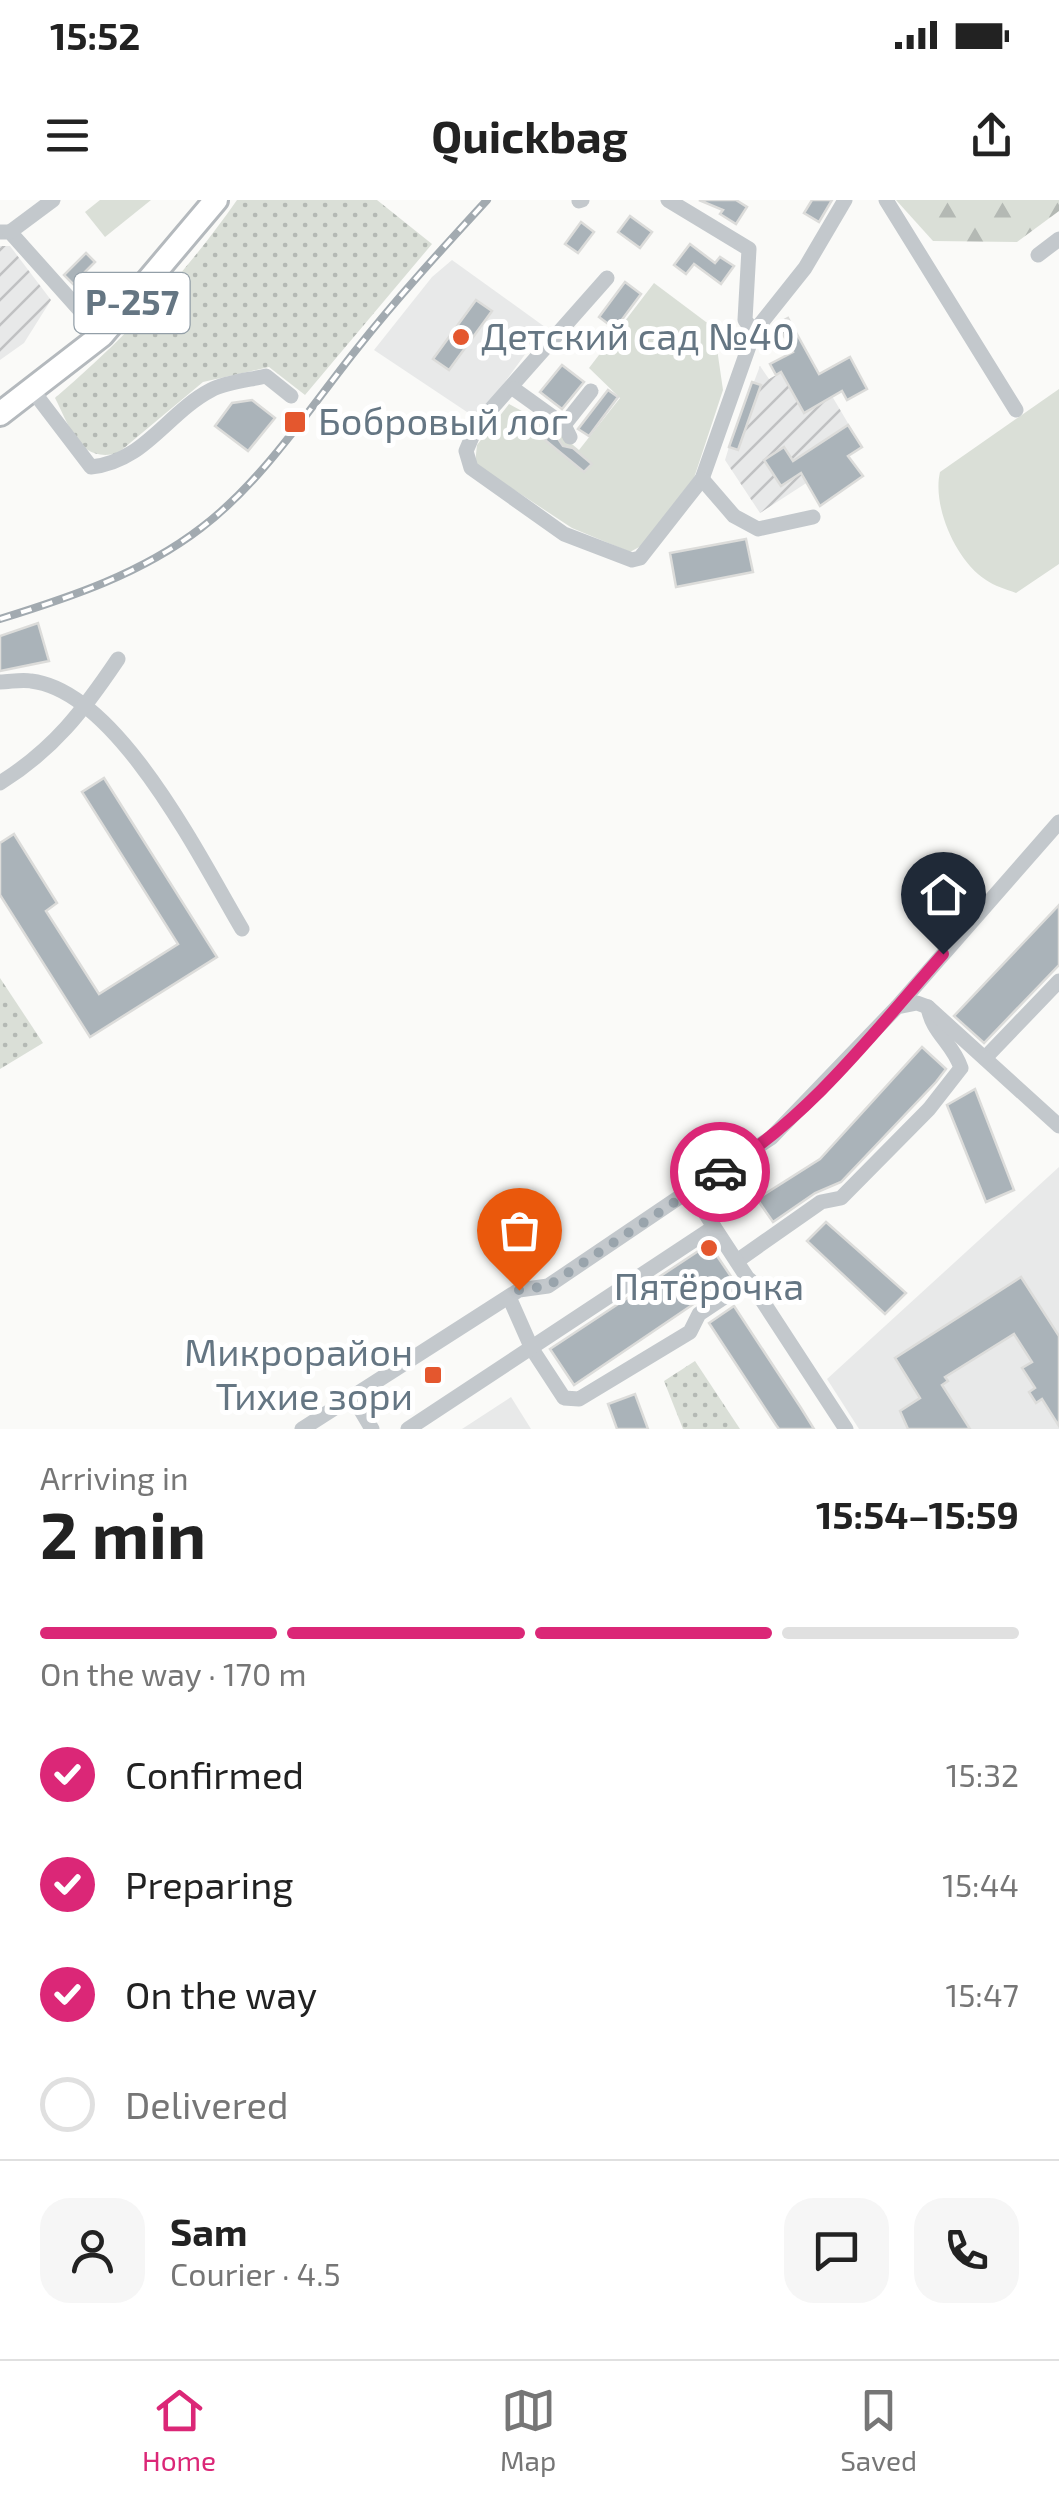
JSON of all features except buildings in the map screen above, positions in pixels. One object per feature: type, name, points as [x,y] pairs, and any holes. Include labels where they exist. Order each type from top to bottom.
[{"type":"highway","name":"Р-257","points":[[0,414],[102,335],[216,200]]},
{"type":"street","points":[[52,200],[5,232],[102,335]]},
{"type":"street","points":[[668,200],[749,249],[745,320],[754,332]]},
{"type":"street","points":[[607,278],[477,426],[466,451],[471,468],[564,534],[632,560],[640,558],[702,479],[754,332],[805,268],[845,200]]},
{"type":"street","points":[[886,200],[1016,410]]},
{"type":"street","points":[[1038,256],[1059,240]]},
{"type":"street","points":[[33,391],[91,466],[111,465],[134,453],[212,389],[266,376],[291,396]]},
{"type":"street","points":[[514,388],[567,431],[592,391]]},
{"type":"street","points":[[702,479],[734,516],[758,529],[812,518]]},
{"type":"street","points":[[0,783],[40,757],[86,706],[118,659]]},
{"type":"street","points":[[0,682],[34,680],[86,706],[120,738],[154,780],[242,929]]},
{"type":"street","points":[[302,1429],[514,1294],[548,1286],[771,1138],[897,1006],[1059,822]]},
{"type":"street","points":[[984,1058],[1059,981]]},
{"type":"street","points":[[897,1006],[917,1002],[928,1007],[1059,1126]]},
{"type":"street","points":[[737,1261],[821,1202],[841,1198],[929,1108],[960,1068],[956,1051],[932,1027],[928,1007]]},
{"type":"street","points":[[690,1190],[846,1429]]},
{"type":"street","points":[[408,1429],[714,1227]]},
{"type":"street","points":[[514,1294],[532,1349],[564,1398],[578,1399],[690,1332],[699,1314],[750,1280]]},
{"type":"street","points":[[353,1397],[372,1429]]},
{"type":"shaded area","points":[[0,246],[10,246],[51,300],[24,343],[0,360]]},
{"type":"shaded area","name":"Детский сад №40","points":[[452,260],[545,327],[480,416],[470,414],[374,350],[432,277]]},
{"type":"shaded area","points":[[809,357],[862,447],[760,513],[725,460],[729,447],[760,366],[769,379]]},
{"type":"shaded area","points":[[1059,1167],[1059,1429],[859,1429],[827,1379]]},
{"type":"shaded area","points":[[511,1397],[531,1429],[462,1429]]},
{"type":"green space","points":[[100,200],[151,200],[105,237],[85,212]]},
{"type":"green space","points":[[237,200],[377,200],[432,244],[305,395],[269,367],[203,382],[118,453],[105,455],[85,448],[55,398],[152,305]]},
{"type":"green space","points":[[896,200],[1059,200],[1059,211],[1017,242],[933,241]]},
{"type":"green space","points":[[654,283],[714,328],[723,390],[694,478],[641,546],[630,552],[572,528],[475,464],[477,445],[509,404],[553,428],[579,450],[620,398],[589,368]]},
{"type":"green space","points":[[1059,389],[1059,564],[1016,593],[986,580],[956,546],[943,516],[940,472]]},
{"type":"green space","points":[[0,978],[43,1043],[0,1069]]},
{"type":"green space","points":[[695,1361],[740,1429],[683,1429],[664,1381]]},
{"type":"railway","points":[[0,619],[130,571],[178,544],[223,510],[264,467],[387,312],[487,200]]},
{"type":"way so far","points":[[519,1290],[548,1286],[720,1172]]},
{"type":"place","name":"Детский сад №40","points":[[461,337]]},
{"type":"place","name":"Бобровый лог","points":[[295,422]]},
{"type":"place","name":"Пятёрочка","points":[[709,1248]]},
{"type":"place","name":"Микрорайон Тихие зори","points":[[433,1375]]},
{"type":"route","points":[[720,1172],[771,1138],[803,1108],[943,954]]}]
